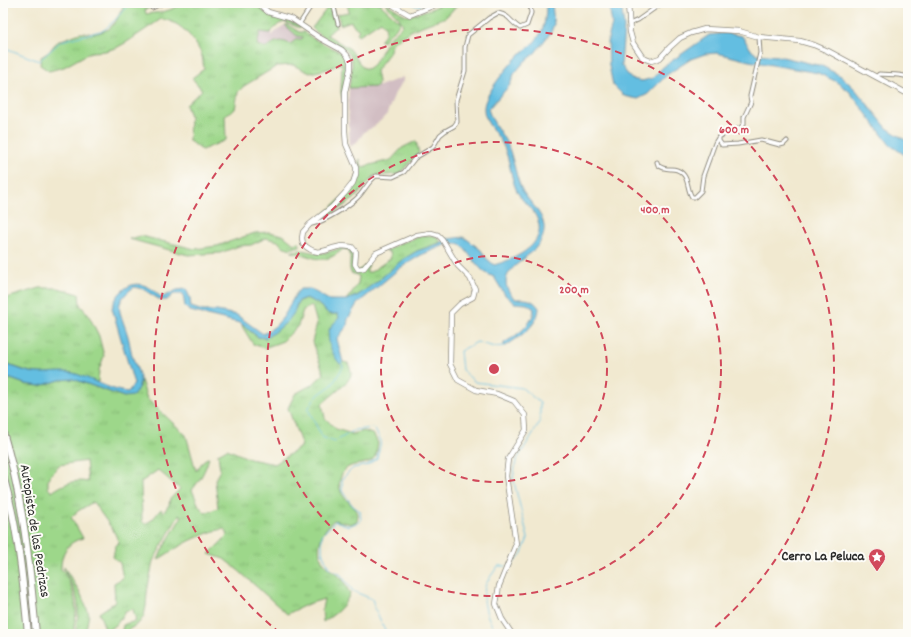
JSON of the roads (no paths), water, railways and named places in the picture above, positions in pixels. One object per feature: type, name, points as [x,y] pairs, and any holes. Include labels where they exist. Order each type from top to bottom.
[{"type":"highway","name":"Autopista de las Pedrizas","points":[[3,432],[18,488],[26,541],[36,634]]},
{"type":"highway","name":"Autopista de las Pedrizas","points":[[3,475],[12,510],[20,557],[28,634]]},
{"type":"main road","points":[[258,3],[268,12],[281,15],[300,23],[320,38],[342,50],[350,61],[350,69],[345,92],[345,131],[346,144],[356,167],[356,174],[345,193],[303,232],[303,244],[313,250],[325,252],[342,246],[352,247],[356,252],[355,264],[358,269],[364,268],[376,253],[417,235],[431,232],[438,235],[442,239],[458,266],[470,278],[475,289],[472,297],[460,304],[451,313],[450,364],[458,380],[476,390],[497,394],[514,401],[525,416],[526,430],[508,459],[506,476],[516,544],[499,586],[496,604],[502,619],[512,634]]},
{"type":"main road","points":[[389,3],[410,15],[440,3]]},
{"type":"main road","points":[[628,3],[629,24],[633,43],[643,58],[651,61],[660,58],[680,38],[691,33],[704,29],[739,30],[759,37],[814,45],[908,94]]},
{"type":"street","points":[[152,8],[163,3]]},
{"type":"street","points":[[300,23],[314,3]]},
{"type":"street","points":[[333,3],[338,24]]},
{"type":"street","points":[[310,224],[318,223],[324,220],[358,197],[376,176],[393,176],[404,172],[415,158],[432,147],[445,130],[454,126],[457,122],[456,100],[465,71],[464,47],[468,35],[489,18],[498,13],[507,16],[520,28],[527,25],[531,13],[530,3]]},
{"type":"street","points":[[629,24],[638,20],[662,3]]},
{"type":"street","points":[[658,162],[658,165],[662,169],[677,169],[686,177],[689,193],[692,197],[695,197],[701,191],[703,176],[714,144],[719,137],[740,128],[744,124],[744,118],[751,102],[750,96],[758,67],[760,53],[759,37]]},
{"type":"street","points":[[876,77],[879,74],[901,75],[908,77]]},
{"type":"street","points":[[719,137],[719,141],[722,145],[761,140],[780,145],[788,141]]},
{"type":"water","points":[[546,3],[552,3],[554,24],[551,32],[535,53],[524,62],[514,74],[510,85],[488,109],[492,119],[508,146],[523,192],[541,216],[544,226],[542,238],[536,247],[511,270],[506,278],[507,288],[515,299],[526,299],[534,302],[539,308],[538,314],[532,325],[527,330],[506,346],[504,346],[504,343],[524,329],[531,320],[534,309],[527,304],[514,303],[505,295],[494,277],[488,275],[479,267],[460,244],[450,243],[421,255],[400,268],[357,304],[348,319],[347,326],[337,339],[343,362],[340,364],[332,352],[328,337],[330,328],[339,318],[338,314],[329,314],[317,303],[306,298],[300,300],[294,313],[287,322],[274,333],[265,338],[258,337],[240,323],[190,311],[185,307],[183,294],[174,294],[167,300],[160,300],[143,289],[134,287],[120,302],[121,317],[140,377],[139,386],[133,396],[124,397],[73,379],[60,380],[40,386],[25,384],[11,379],[3,379],[3,365],[7,365],[35,373],[73,373],[114,389],[128,392],[134,384],[112,308],[117,297],[130,285],[136,284],[148,287],[161,297],[177,290],[186,289],[190,298],[191,307],[203,311],[217,311],[237,315],[263,334],[273,328],[281,319],[300,289],[310,289],[329,300],[346,300],[357,296],[379,280],[402,260],[417,251],[438,244],[447,239],[464,237],[481,250],[486,258],[494,265],[521,254],[535,241],[539,233],[539,223],[534,213],[518,193],[514,184],[505,150],[486,119],[484,109],[485,103],[492,88],[504,72],[520,54],[533,44],[539,36],[544,23]]},
{"type":"water","points":[[607,3],[621,3],[624,27],[621,65],[631,79],[642,81],[653,78],[663,67],[709,35],[726,33],[742,36],[752,51],[756,54],[778,56],[822,66],[841,76],[855,89],[887,128],[908,142],[908,157],[890,145],[849,91],[835,81],[818,73],[749,61],[717,53],[705,54],[691,59],[668,74],[648,94],[638,99],[624,96],[613,85],[609,66],[608,39],[612,24],[609,5]]},
{"type":"waterway","points":[[3,50],[8,49],[39,61],[61,41],[104,30],[127,6],[136,3]]},
{"type":"waterway","points":[[409,3],[417,6],[427,3]]},
{"type":"waterway","points":[[504,346],[494,347],[477,342],[460,351],[462,370],[475,382],[522,388],[540,403],[540,422],[516,461],[513,478],[528,538],[522,553],[511,566],[509,566]]},
{"type":"waterway","points":[[341,362],[343,367],[332,385],[315,397],[308,409],[322,437],[334,442],[355,430],[374,428],[381,441],[377,458],[368,465],[353,468],[342,479],[342,491],[353,506],[360,511],[361,521],[349,526],[335,521],[322,535],[322,552],[329,568],[341,575],[353,591],[372,599],[387,634]]},
{"type":"waterway","points":[[498,634],[488,617],[484,590],[487,582],[498,566],[506,566]]},
{"type":"place","name":"Cerro La Peluca","points":[[877,572]]}]
